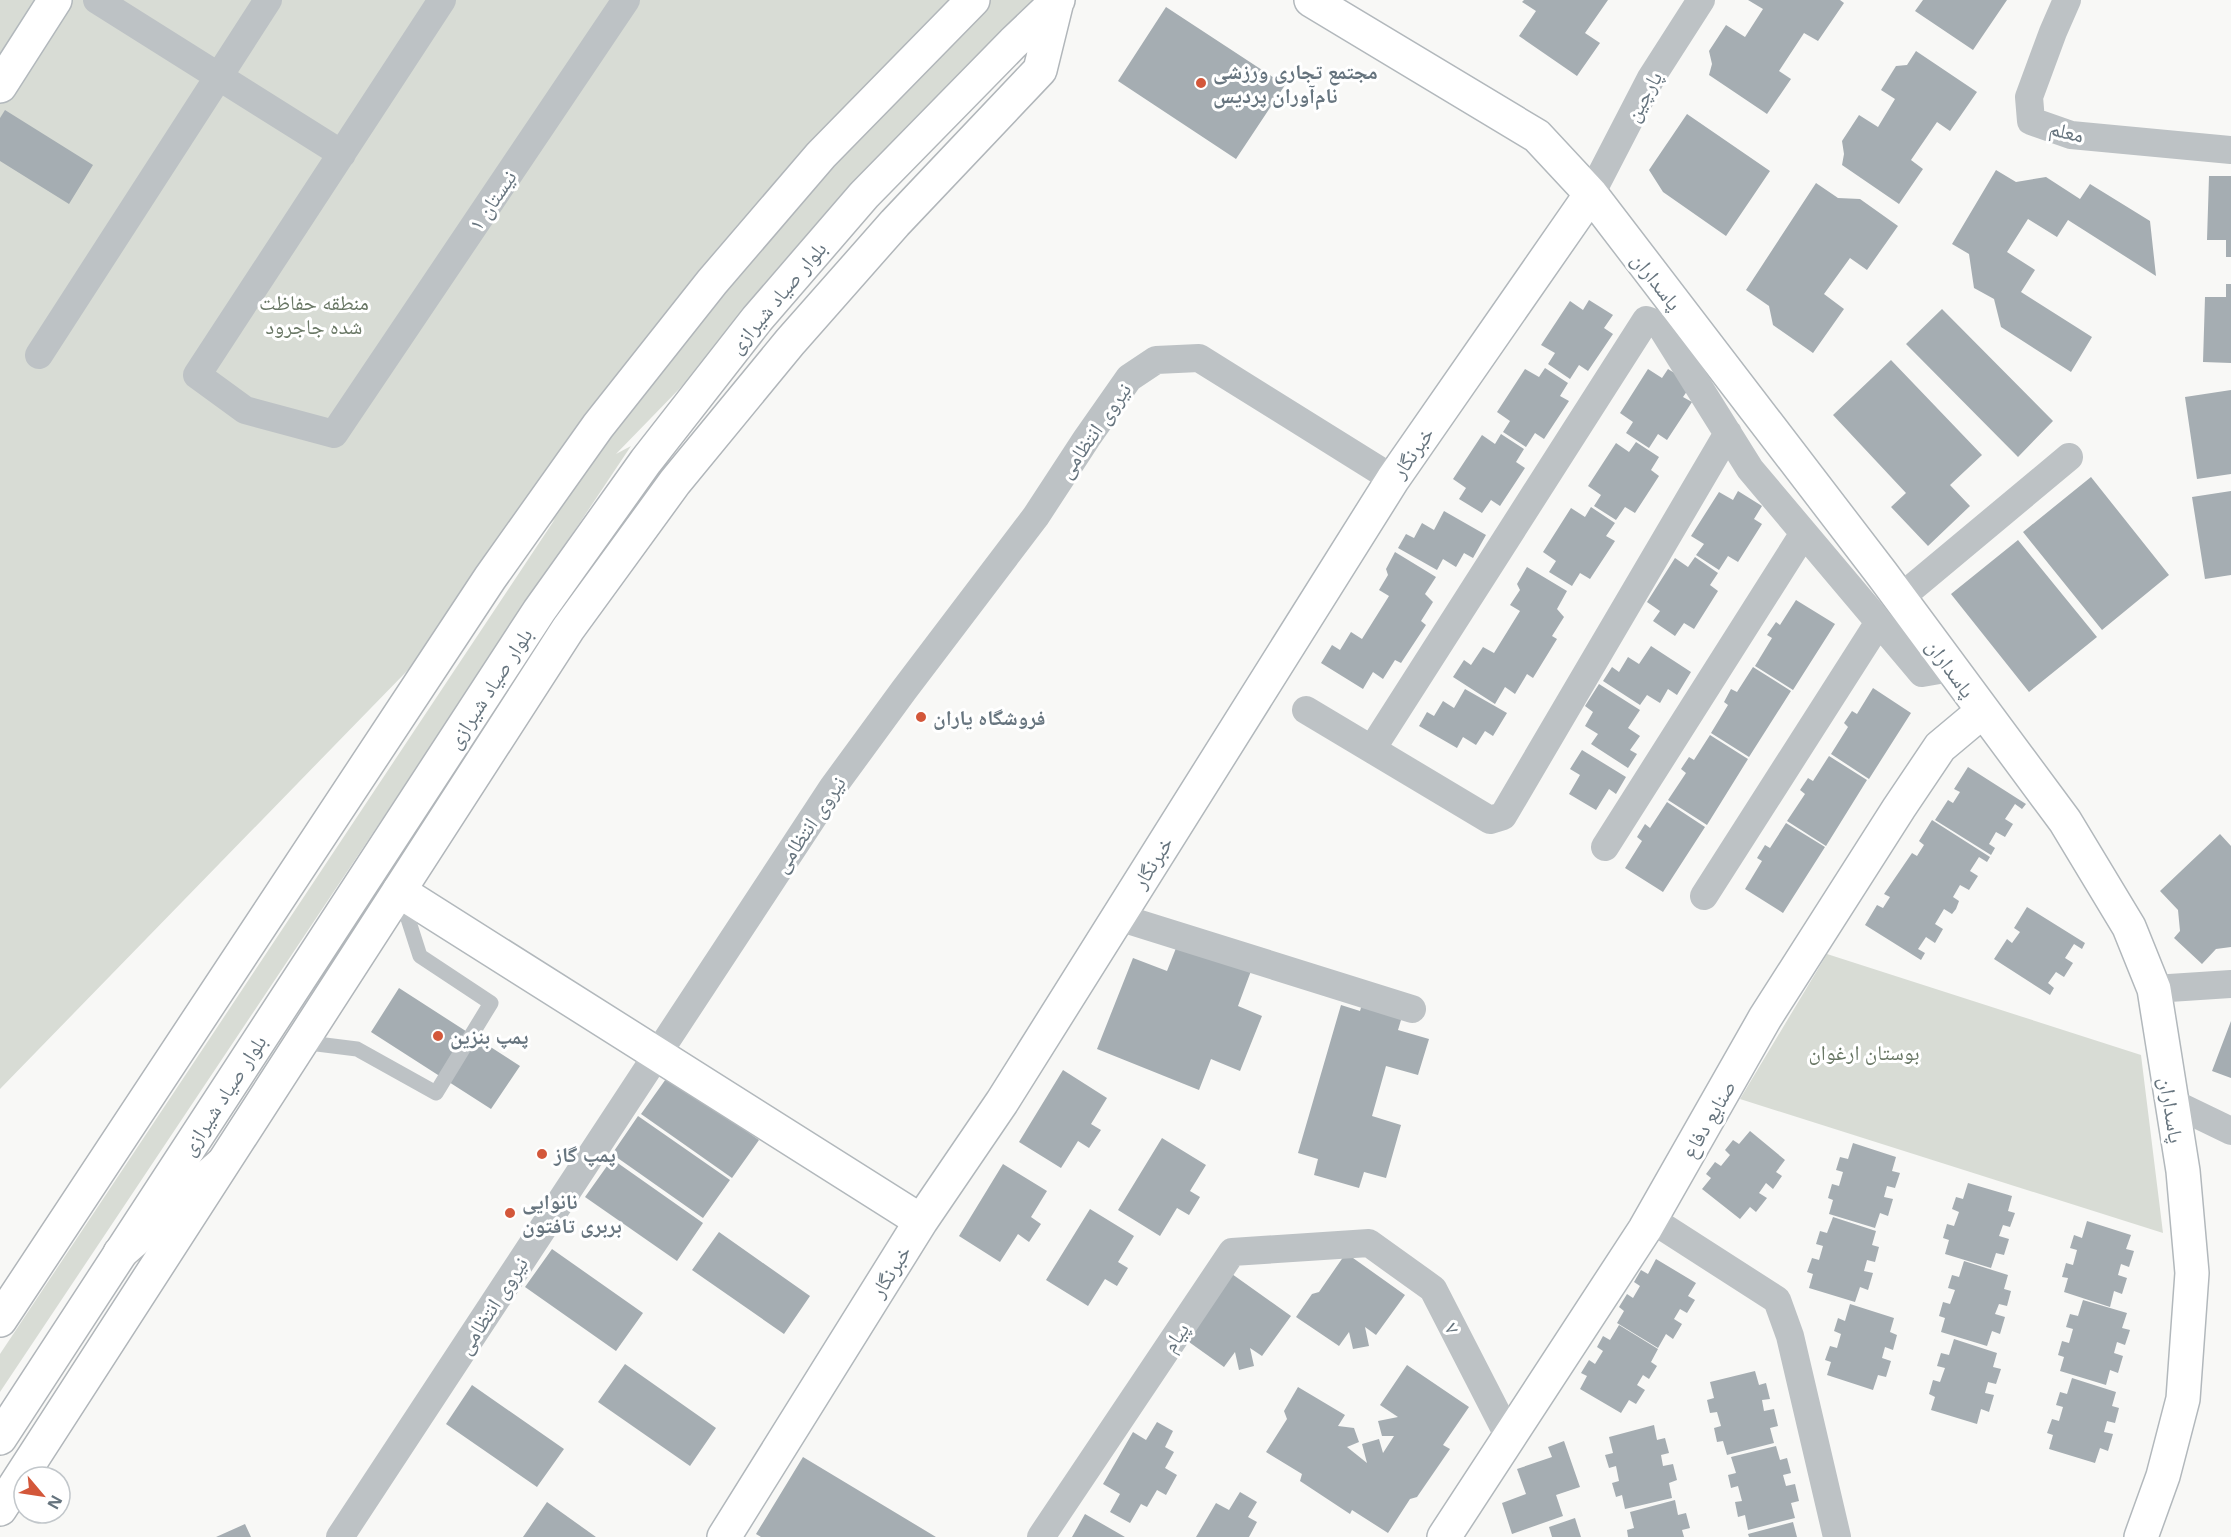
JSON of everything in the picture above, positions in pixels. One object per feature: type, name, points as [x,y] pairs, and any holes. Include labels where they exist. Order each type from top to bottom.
[{"type":"main road","points":[[0,86],[55,0]]},
{"type":"main road","points":[[0,1320],[490,578],[598,426],[712,282],[821,155],[972,0]]},
{"type":"main road","points":[[0,1509],[568,629],[675,482],[790,342],[895,223],[1040,70],[1058,0]]},
{"type":"main road","name":"بلوار صیاد شیرازی","points":[[0,1438],[539,611],[646,461],[757,319],[864,195],[1058,0]]},
{"type":"main road","name":"پاسداران","points":[[1311,0],[1537,136],[1591,194],[1900,598],[2065,822],[2129,927],[2154,989],[2183,1171],[2192,1273],[2183,1399],[2163,1476],[2141,1537]]},
{"type":"main road","name":"خبرنگار","points":[[724,1537],[921,1221],[1002,1102],[1393,479],[1591,194]]},
{"type":"main road","name":"صنایع دفاع","points":[[1444,1537],[1650,1219],[1765,1018],[1893,818],[1940,747],[1983,711]]},
{"type":"main road","points":[[399,891],[921,1221]]},
{"type":"main road","points":[[120,1253],[221,1165]]},
{"type":"street","points":[[97,0],[342,154],[442,0]]},
{"type":"street","points":[[39,355],[268,0]]},
{"type":"street","name":"نیستان ۱","points":[[342,154],[197,375],[245,410],[334,434],[626,0]]},
{"type":"street","name":"پارچین","points":[[1591,194],[1651,78],[1701,0]]},
{"type":"street","name":"معلم","points":[[2067,0],[2029,97],[2031,121],[2071,135],[2231,150]]},
{"type":"street","points":[[1372,749],[1646,320],[1660,325],[1750,469],[1922,673],[1951,668]]},
{"type":"street","name":"نیروی انتظامی","points":[[340,1537],[833,787],[1036,516],[1129,378],[1156,360],[1199,358],[1393,479]]},
{"type":"street","points":[[1306,710],[1490,820],[1503,816],[1728,433]]},
{"type":"street","points":[[1900,598],[2070,457]]},
{"type":"street","points":[[1605,847],[1804,533]]},
{"type":"street","points":[[1704,896],[1879,622]]},
{"type":"street","points":[[1118,917],[1413,1010]]},
{"type":"street","points":[[2154,989],[2231,984]]},
{"type":"street","points":[[2171,1102],[2231,1131]]},
{"type":"street","points":[[1650,1219],[1776,1300],[1790,1336],[1837,1537]]},
{"type":"street","name":"۷","points":[[1369,1243],[1433,1289],[1509,1437]]},
{"type":"street","name":"پیام","points":[[1041,1537],[1232,1252],[1369,1243]]},
{"type":"lane","points":[[301,1042],[357,1049],[436,1093],[491,1003],[420,956],[399,891]]},
{"type":"green space","name":"منطقه حفاظت شده جاجرود","points":[[0,0],[1057,0],[616,454],[631,446],[0,1392],[0,1354],[555,519],[0,1089]]},
{"type":"green space","name":"بوستان ارغوان","points":[[1827,954],[2141,1055],[2163,1233],[1740,1099]]},
{"type":"building","points":[[1524,0],[1608,0],[1585,33],[1600,43],[1577,76],[1519,36],[1536,11],[1522,2]]},
{"type":"building","points":[[1748,0],[1840,0],[1844,3],[1818,41],[1804,33],[1779,71],[1791,79],[1767,114],[1709,75],[1712,64],[1709,51],[1726,25],[1745,37],[1763,9]]},
{"type":"building","points":[[1923,0],[2007,0],[1973,50],[1915,11]]},
{"type":"building","name":"مجتمع تجاری ورزشی نام‌آوران پردیس","points":[[1166,7],[1285,85],[1236,159],[1118,81]]},
{"type":"building","points":[[1916,51],[1977,92],[1950,131],[1937,122],[1911,160],[1923,169],[1899,204],[1842,165],[1844,154],[1842,141],[1859,115],[1878,127],[1895,99],[1881,90],[1896,66],[1907,65]]},
{"type":"building","points":[[5,110],[93,165],[69,204],[0,161],[0,118]]},
{"type":"building","points":[[1687,114],[1770,171],[1726,236],[1663,192],[1649,170]]},
{"type":"building","points":[[1996,170],[2016,182],[2046,177],[2080,199],[2090,184],[2150,221],[2156,276],[2068,220],[2057,237],[2028,219],[2007,252],[2035,270],[2021,292],[2092,337],[2071,372],[2001,327],[1994,299],[1974,288],[1969,254],[1952,244]]},
{"type":"building","points":[[2209,176],[2231,176],[2231,257],[2226,257],[2226,240],[2207,240]]},
{"type":"building","points":[[1816,183],[1838,198],[1860,199],[1898,226],[1867,270],[1850,258],[1824,294],[1844,309],[1813,353],[1773,325],[1769,306],[1746,290]]},
{"type":"building","points":[[2226,284],[2231,284],[2231,363],[2203,362],[2205,297],[2226,297]]},
{"type":"building","points":[[1589,300],[1613,315],[1604,328],[1613,334],[1588,371],[1579,365],[1570,379],[1548,364],[1555,353],[1541,345],[1570,301],[1583,310]]},
{"type":"building","points":[[1942,309],[2053,421],[2018,457],[1906,344]]},
{"type":"building","points":[[1891,360],[1982,455],[1950,485],[1970,506],[1928,546],[1891,507],[1906,493],[1833,415]]},
{"type":"building","points":[[1545,368],[1568,383],[1560,396],[1569,401],[1544,439],[1535,433],[1526,447],[1503,432],[1510,421],[1497,412],[1525,369],[1539,377]]},
{"type":"building","points":[[1648,369],[1662,378],[1668,369],[1692,384],[1683,397],[1692,402],[1667,440],[1658,434],[1649,448],[1626,433],[1633,422],[1620,413]]},
{"type":"building","points":[[2231,390],[2231,474],[2197,479],[2185,397]]},
{"type":"building","points":[[1501,434],[1524,449],[1516,462],[1525,468],[1500,506],[1491,500],[1482,513],[1459,499],[1466,488],[1453,479],[1482,435],[1495,444]]},
{"type":"building","points":[[1636,442],[1659,457],[1651,470],[1659,476],[1635,513],[1625,507],[1616,520],[1594,506],[1601,495],[1588,486],[1616,443],[1629,452]]},
{"type":"building","points":[[2091,477],[2169,575],[2102,630],[2023,532]]},
{"type":"building","points":[[1738,491],[1762,506],[1754,519],[1762,524],[1738,562],[1728,556],[1719,570],[1696,555],[1704,544],[1691,536],[1719,492],[1733,500]]},
{"type":"building","points":[[2231,491],[2231,575],[2205,579],[2192,497]]},
{"type":"building","points":[[1591,507],[1615,523],[1606,536],[1615,541],[1590,579],[1580,573],[1572,586],[1549,572],[1556,561],[1543,552],[1571,508],[1585,517]]},
{"type":"building","points":[[1444,511],[1486,535],[1473,558],[1464,553],[1456,567],[1443,559],[1437,570],[1398,548],[1406,534],[1414,538],[1422,523],[1434,530]]},
{"type":"building","points":[[2018,540],[2097,637],[2029,692],[1951,594]]},
{"type":"building","points":[[1395,552],[1436,577],[1425,594],[1433,602],[1421,621],[1426,625],[1401,663],[1395,660],[1383,679],[1373,672],[1363,689],[1321,663],[1332,645],[1340,650],[1351,632],[1362,639],[1389,596],[1379,590],[1388,575],[1386,569]]},
{"type":"building","points":[[1695,557],[1718,573],[1710,585],[1718,591],[1694,629],[1684,623],[1675,636],[1653,621],[1660,611],[1647,602],[1675,558],[1688,567]]},
{"type":"building","points":[[1527,567],[1567,591],[1557,609],[1564,617],[1552,636],[1557,639],[1533,678],[1527,674],[1515,694],[1505,687],[1495,704],[1453,677],[1464,660],[1471,665],[1483,647],[1494,653],[1520,611],[1510,605],[1520,590],[1517,584]]},
{"type":"building","points":[[1796,600],[1835,624],[1793,690],[1755,666],[1772,638],[1767,635],[1776,622],[1780,625]]},
{"type":"building","points":[[1651,646],[1691,672],[1677,695],[1668,689],[1660,703],[1647,695],[1640,705],[1603,681],[1612,667],[1619,672],[1628,657],[1639,664]]},
{"type":"building","points":[[1753,667],[1791,691],[1749,757],[1711,733],[1728,705],[1724,702],[1731,689],[1737,692]]},
{"type":"building","points":[[1599,684],[1640,710],[1628,728],[1640,736],[1630,750],[1637,754],[1628,768],[1591,744],[1598,734],[1585,726],[1593,712],[1585,706]]},
{"type":"building","points":[[1873,688],[1911,713],[1869,779],[1831,754],[1848,727],[1844,723],[1852,711],[1857,714]]},
{"type":"building","points":[[1465,689],[1507,713],[1493,736],[1485,731],[1476,745],[1463,737],[1457,748],[1419,726],[1427,712],[1434,716],[1443,701],[1454,708]]},
{"type":"building","points":[[1710,735],[1748,759],[1707,825],[1668,800],[1686,773],[1681,769],[1689,757],[1694,760]]},
{"type":"building","points":[[1582,750],[1626,777],[1616,794],[1609,789],[1596,810],[1569,794],[1580,775],[1570,769]]},
{"type":"building","points":[[1829,756],[1867,780],[1826,846],[1787,821],[1805,794],[1800,790],[1808,778],[1813,781]]},
{"type":"building","points":[[1968,767],[2026,804],[2022,809],[2015,804],[2005,819],[2013,824],[2005,837],[1996,832],[1989,844],[1995,848],[1991,855],[1935,820],[1948,800],[1953,803],[1960,792],[1954,789]]},
{"type":"building","points":[[1667,802],[1705,827],[1663,892],[1625,868],[1642,841],[1637,837],[1645,824],[1650,828]]},
{"type":"building","points":[[1932,820],[1990,857],[1987,862],[1979,857],[1970,871],[1978,876],[1969,890],[1960,885],[1953,897],[1959,901],[1956,909],[1952,914],[1944,909],[1935,924],[1943,929],[1935,943],[1926,937],[1918,949],[1925,953],[1921,960],[1865,925],[1877,905],[1883,908],[1890,897],[1884,894],[1912,853],[1917,856],[1924,845],[1919,841]]},
{"type":"building","points":[[1786,823],[1825,847],[1783,913],[1745,889],[1762,861],[1757,858],[1765,845],[1770,848]]},
{"type":"building","points":[[2220,834],[2231,846],[2231,947],[2216,949],[2202,964],[2174,938],[2180,931],[2178,910],[2160,891]]},
{"type":"building","points":[[2027,907],[2085,943],[2082,949],[2074,944],[2065,958],[2073,963],[2064,977],[2056,972],[2048,983],[2054,988],[2050,995],[1994,959],[2007,939],[2012,943],[2020,932],[2014,928]]},
{"type":"building","points":[[1178,943],[1251,971],[1238,1006],[1262,1016],[1240,1071],[1211,1059],[1199,1090],[1097,1049],[1133,958],[1167,971]]},
{"type":"building","points":[[399,988],[520,1066],[491,1109],[371,1032]]},
{"type":"building","points":[[1364,998],[1404,1010],[1398,1030],[1429,1039],[1418,1075],[1386,1066],[1372,1116],[1401,1125],[1386,1178],[1364,1172],[1359,1188],[1314,1175],[1318,1159],[1298,1153],[1341,1005],[1360,1011]]},
{"type":"building","points":[[2231,1021],[2231,1078],[2212,1071]]},
{"type":"building","points":[[1063,1070],[1107,1098],[1091,1124],[1101,1130],[1089,1148],[1078,1141],[1061,1168],[1019,1142]]},
{"type":"building","points":[[668,1076],[759,1140],[732,1178],[641,1114]]},
{"type":"building","points":[[638,1116],[730,1180],[703,1218],[612,1154]]},
{"type":"building","points":[[1750,1131],[1785,1160],[1776,1172],[1782,1176],[1773,1189],[1766,1183],[1759,1193],[1767,1198],[1756,1212],[1750,1207],[1740,1219],[1702,1189],[1711,1178],[1706,1174],[1715,1162],[1721,1166],[1730,1155],[1725,1150],[1733,1140],[1739,1144]]},
{"type":"building","points":[[1162,1138],[1206,1165],[1190,1191],[1200,1197],[1189,1215],[1177,1208],[1160,1236],[1118,1210]]},
{"type":"building","points":[[1853,1143],[1896,1157],[1892,1171],[1900,1173],[1895,1188],[1887,1186],[1884,1197],[1893,1199],[1888,1216],[1880,1213],[1875,1228],[1829,1214],[1833,1200],[1828,1198],[1832,1184],[1839,1186],[1843,1172],[1836,1170],[1840,1157],[1848,1159]]},
{"type":"building","points":[[612,1159],[703,1223],[677,1261],[585,1197]]},
{"type":"building","points":[[1003,1164],[1047,1191],[1031,1217],[1041,1224],[1029,1242],[1018,1234],[1000,1262],[959,1236]]},
{"type":"building","points":[[1968,1183],[2012,1196],[2008,1211],[2015,1213],[2010,1227],[2003,1225],[1999,1236],[2009,1239],[2004,1255],[1996,1253],[1991,1268],[1945,1254],[1949,1240],[1943,1238],[1947,1224],[1954,1226],[1959,1212],[1952,1209],[1956,1197],[1963,1199]]},
{"type":"building","points":[[1090,1209],[1134,1236],[1118,1262],[1128,1268],[1117,1286],[1105,1279],[1088,1306],[1046,1280]]},
{"type":"building","points":[[1833,1217],[1876,1231],[1872,1245],[1879,1247],[1875,1262],[1867,1260],[1864,1271],[1873,1273],[1868,1290],[1860,1287],[1855,1302],[1809,1288],[1813,1274],[1807,1272],[1812,1258],[1819,1260],[1823,1246],[1816,1244],[1820,1231],[1827,1233]]},
{"type":"building","points":[[2087,1221],[2131,1235],[2126,1249],[2134,1251],[2129,1267],[2121,1264],[2118,1275],[2127,1278],[2122,1294],[2114,1291],[2110,1307],[2064,1292],[2068,1278],[2062,1277],[2066,1263],[2073,1265],[2077,1250],[2070,1248],[2074,1235],[2082,1238]]},
{"type":"building","points":[[719,1232],[810,1296],[784,1334],[692,1270]]},
{"type":"building","points":[[552,1249],[643,1313],[616,1351],[525,1287]]},
{"type":"building","points":[[1346,1253],[1405,1295],[1376,1335],[1365,1327],[1369,1346],[1353,1349],[1349,1332],[1339,1346],[1296,1317],[1312,1294],[1319,1292]]},
{"type":"building","points":[[1656,1259],[1696,1283],[1688,1296],[1695,1300],[1687,1313],[1680,1309],[1674,1319],[1682,1324],[1673,1339],[1666,1334],[1658,1348],[1617,1323],[1624,1311],[1619,1307],[1627,1294],[1633,1298],[1640,1286],[1634,1282],[1641,1270],[1648,1274]]},
{"type":"building","points":[[1964,1261],[2008,1275],[2004,1289],[2011,1291],[2007,1306],[1999,1304],[1995,1314],[2005,1317],[2000,1334],[1992,1331],[1987,1346],[1941,1332],[1945,1318],[1939,1316],[1943,1302],[1950,1304],[1955,1290],[1948,1288],[1952,1275],[1959,1277]]},
{"type":"building","points":[[1232,1274],[1291,1316],[1262,1356],[1250,1348],[1254,1366],[1239,1370],[1235,1352],[1224,1367],[1182,1337]]},
{"type":"building","points":[[2083,1300],[2127,1313],[2122,1328],[2130,1330],[2125,1345],[2117,1342],[2114,1353],[2123,1356],[2118,1373],[2110,1370],[2106,1385],[2060,1371],[2064,1357],[2058,1355],[2062,1341],[2069,1343],[2073,1329],[2066,1327],[2070,1314],[2078,1316]]},
{"type":"building","points":[[1850,1304],[1894,1318],[1890,1332],[1897,1335],[1893,1350],[1885,1347],[1882,1358],[1891,1361],[1886,1377],[1878,1375],[1873,1390],[1827,1375],[1831,1362],[1825,1360],[1830,1346],[1837,1348],[1841,1334],[1834,1331],[1838,1318],[1845,1321]]},
{"type":"building","points":[[1619,1325],[1658,1349],[1651,1362],[1657,1366],[1649,1379],[1643,1375],[1637,1385],[1645,1390],[1636,1404],[1629,1400],[1621,1413],[1580,1389],[1587,1376],[1581,1373],[1589,1360],[1595,1364],[1603,1351],[1597,1347],[1603,1336],[1610,1340]]},
{"type":"building","points":[[1954,1339],[1997,1353],[1993,1367],[2001,1369],[1996,1384],[1988,1382],[1985,1393],[1994,1395],[1989,1412],[1981,1409],[1977,1424],[1931,1410],[1935,1397],[1929,1394],[1933,1380],[1940,1382],[1945,1368],[1937,1366],[1941,1353],[1949,1355]]},
{"type":"building","points":[[625,1364],[716,1428],[690,1466],[598,1402]]},
{"type":"building","points":[[1407,1365],[1469,1407],[1443,1445],[1450,1449],[1417,1497],[1410,1499],[1388,1533],[1352,1510],[1350,1514],[1300,1481],[1302,1474],[1266,1452],[1287,1419],[1284,1411],[1298,1387],[1345,1415],[1338,1426],[1354,1428],[1359,1442],[1347,1447],[1367,1463],[1362,1444],[1379,1439],[1383,1453],[1394,1436],[1382,1436],[1378,1421],[1398,1417],[1380,1405]]},
{"type":"building","points":[[1755,1371],[1759,1385],[1766,1383],[1770,1399],[1762,1400],[1764,1411],[1774,1409],[1778,1426],[1770,1428],[1774,1443],[1727,1455],[1723,1441],[1717,1442],[1714,1428],[1721,1426],[1717,1412],[1710,1413],[1707,1400],[1714,1398],[1710,1382]]},
{"type":"building","points":[[2072,1378],[2116,1392],[2112,1406],[2119,1408],[2115,1423],[2107,1421],[2104,1432],[2113,1434],[2108,1451],[2100,1448],[2095,1463],[2049,1449],[2053,1435],[2047,1433],[2052,1419],[2059,1421],[2063,1407],[2056,1405],[2060,1392],[2067,1394]]},
{"type":"building","points":[[472,1385],[564,1449],[537,1487],[446,1424]]},
{"type":"building","points":[[1157,1422],[1173,1431],[1165,1447],[1174,1452],[1165,1468],[1177,1475],[1166,1495],[1157,1490],[1147,1507],[1141,1504],[1130,1523],[1110,1512],[1120,1494],[1103,1484],[1133,1432],[1146,1440]]},
{"type":"building","points":[[1654,1425],[1657,1440],[1665,1438],[1669,1453],[1661,1455],[1663,1466],[1673,1464],[1677,1480],[1669,1483],[1672,1498],[1625,1509],[1622,1495],[1616,1497],[1612,1483],[1619,1481],[1616,1466],[1609,1468],[1605,1455],[1613,1453],[1609,1437]]},
{"type":"building","points":[[1564,1441],[1580,1487],[1556,1495],[1563,1516],[1512,1534],[1502,1503],[1526,1494],[1517,1469],[1552,1457],[1548,1447]]},
{"type":"building","points":[[1776,1446],[1780,1460],[1787,1458],[1791,1473],[1783,1475],[1786,1486],[1795,1484],[1799,1501],[1791,1503],[1795,1518],[1748,1530],[1745,1515],[1738,1517],[1735,1502],[1742,1501],[1738,1486],[1731,1488],[1728,1475],[1736,1473],[1731,1457]]},
{"type":"building","points":[[803,1457],[936,1537],[761,1537],[756,1534]]},
{"type":"building","points":[[1240,1492],[1257,1502],[1248,1517],[1257,1522],[1249,1537],[1196,1537],[1216,1503],[1229,1510]]},
{"type":"building","points":[[1675,1500],[1678,1515],[1686,1513],[1690,1528],[1682,1530],[1684,1537],[1628,1537],[1627,1530],[1634,1528],[1630,1512]]},
{"type":"building","points":[[547,1502],[596,1537],[523,1537]]},
{"type":"building","points":[[1085,1514],[1125,1537],[1072,1537]]},
{"type":"building","points":[[1575,1518],[1581,1537],[1552,1537],[1549,1527]]},
{"type":"building","points":[[1793,1522],[1797,1537],[1749,1537],[1748,1534]]},
{"type":"building","points":[[245,1524],[251,1537],[216,1537]]},
{"type":"place","name":"مجتمع تجاری ورزشی نام‌آوران پردیس","points":[[1201,83]]},
{"type":"place","name":"فروشگاه یاران","points":[[921,717]]},
{"type":"place","name":"پمپ بنزین","points":[[438,1036]]},
{"type":"place","name":"پمپ گاز","points":[[542,1154]]},
{"type":"place","name":"نانوایی بربری تافتون","points":[[510,1213]]}]
